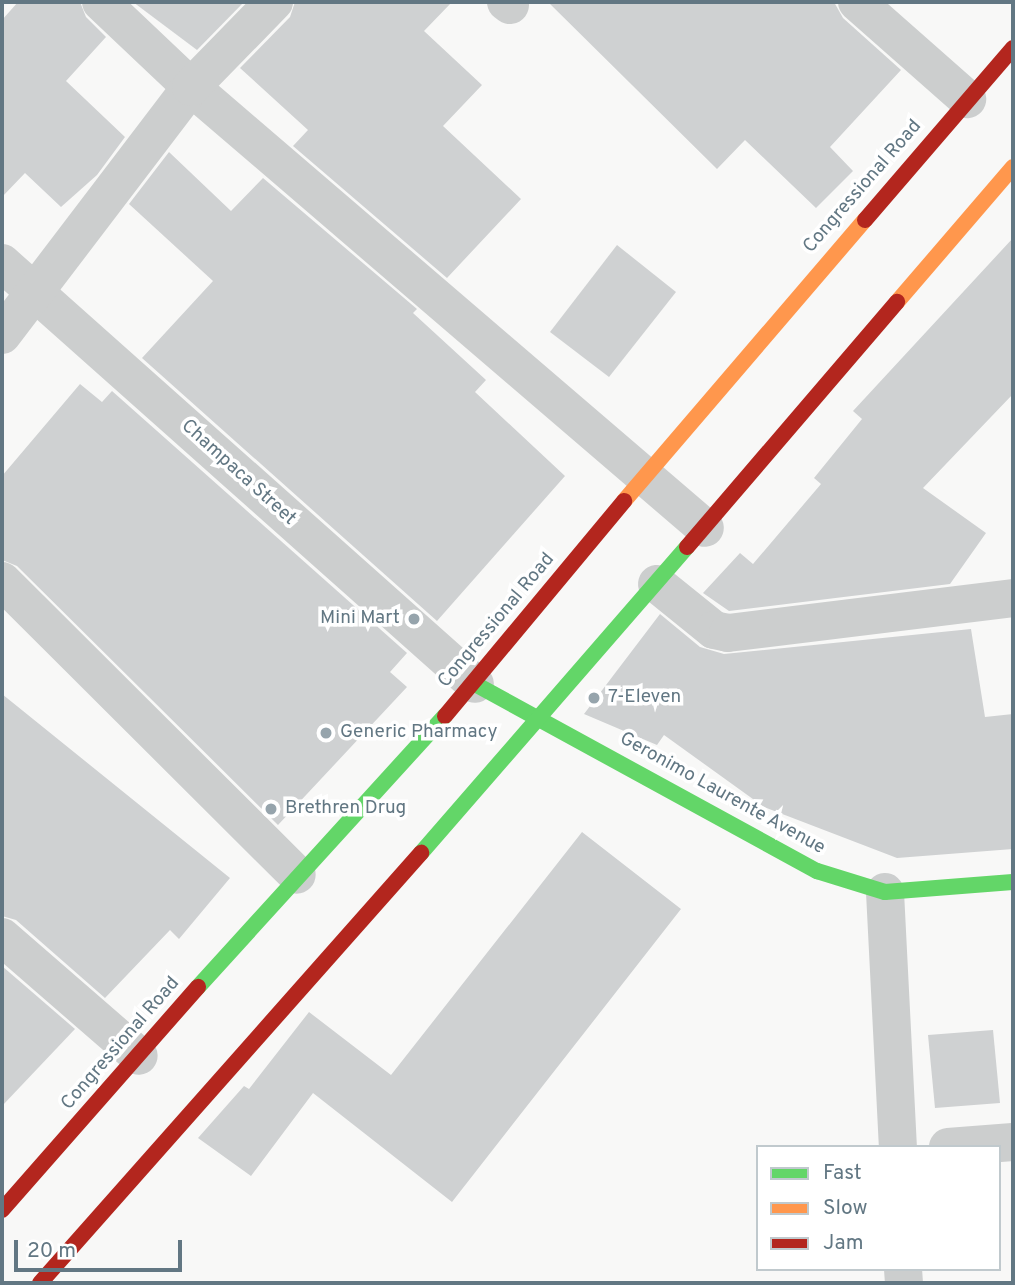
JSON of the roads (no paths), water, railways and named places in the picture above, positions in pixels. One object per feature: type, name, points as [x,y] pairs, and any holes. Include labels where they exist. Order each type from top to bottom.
[{"type":"main road","name":"Congressional Road","points":[[2,1210],[297,875],[475,684],[645,475],[1013,48]]},
{"type":"main road","points":[[40,1283],[541,718],[1013,167]]},
{"type":"main road","name":"Geronimo Laurente Avenue","points":[[475,684],[817,872],[885,892],[1013,882]]},
{"type":"street","points":[[101,2],[191,87],[705,528]]},
{"type":"street","points":[[2,335],[191,87],[274,2]]},
{"type":"street","points":[[857,2],[967,99]]},
{"type":"street","name":"Champaca Street","points":[[2,263],[475,684]]},
{"type":"street","points":[[2,581],[297,875]]},
{"type":"street","points":[[657,584],[714,630],[728,633],[1013,598]]},
{"type":"street","points":[[885,892],[898,1145]]},
{"type":"street","points":[[2,937],[139,1056]]},
{"type":"street","points":[[974,1145],[1013,1142]]},
{"type":"place","name":"Mini Mart","points":[[414,619]]},
{"type":"place","name":"7-Eleven","points":[[594,698]]},
{"type":"place","name":"Generic Pharmacy","points":[[326,733]]},
{"type":"place","name":"Brethren Drug","points":[[271,809]]}]
